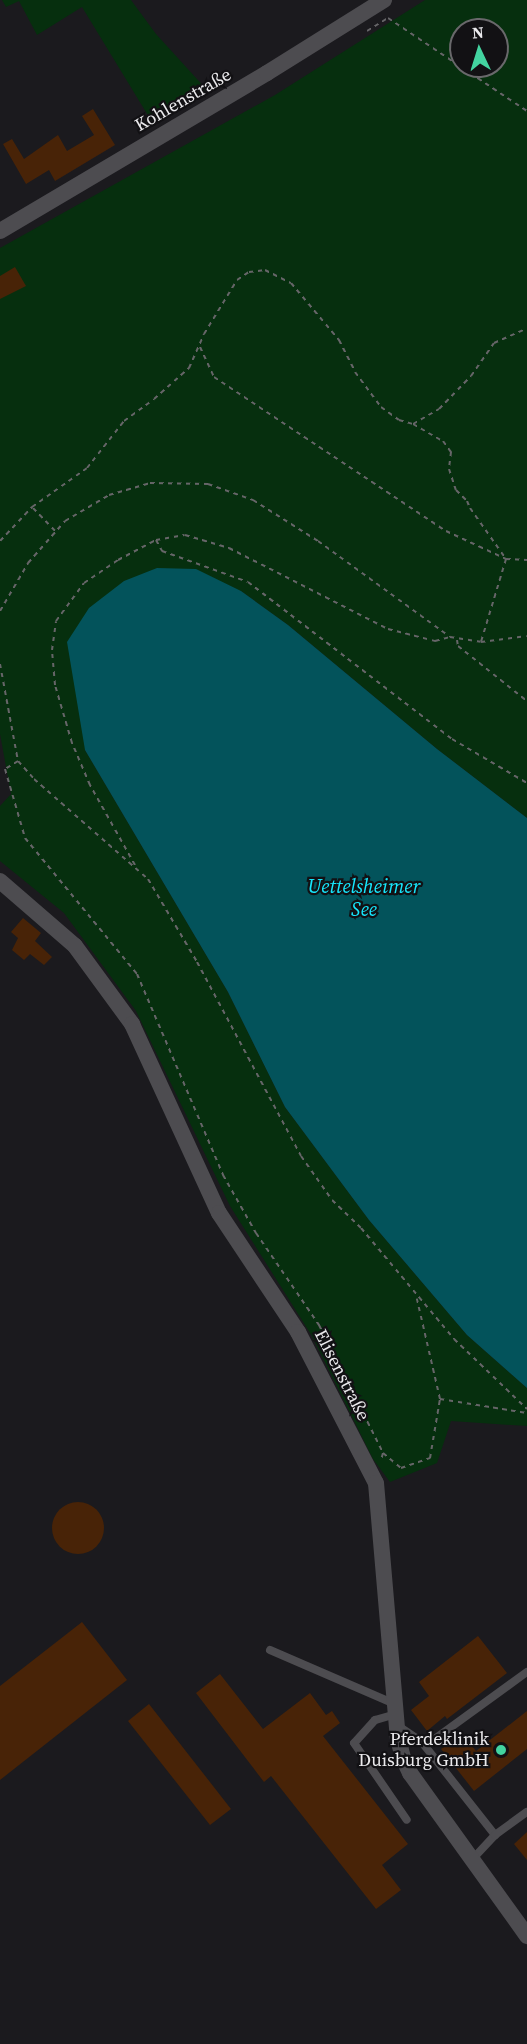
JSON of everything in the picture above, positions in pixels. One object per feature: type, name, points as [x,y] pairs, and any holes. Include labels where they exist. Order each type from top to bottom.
[{"type":"street","name":"Kohlenstraße","points":[[0,231],[267,73],[384,0]]},
{"type":"street","name":"Elisenstraße","points":[[0,881],[75,946],[132,1024],[219,1213],[298,1332],[376,1484],[396,1714],[403,1758],[410,1773],[527,1936]]},
{"type":"lane","points":[[270,1650],[396,1714],[425,1746],[495,1835]]},
{"type":"lane","points":[[425,1746],[527,1672]]},
{"type":"lane","points":[[396,1714],[375,1720],[354,1743],[407,1820]]},
{"type":"lane","points":[[472,1860],[495,1835],[527,1812]]},
{"type":"path","points":[[348,23],[362,34],[388,18],[527,111]]},
{"type":"path","points":[[0,541],[32,507],[87,468],[124,421],[154,399],[189,368],[204,334],[237,280],[249,272],[266,270],[278,274],[291,283],[339,340],[355,372],[381,407],[399,420],[413,424],[442,441],[451,452],[449,469],[456,490],[467,501],[506,559]]},
{"type":"path","points":[[413,424],[440,409],[471,376],[494,343],[527,328]]},
{"type":"path","points":[[200,346],[214,377],[446,531],[506,559],[527,560]]},
{"type":"path","points":[[0,611],[28,563],[65,521],[109,495],[150,483],[208,484],[254,500],[318,541],[450,637],[457,640],[481,642],[527,636]]},
{"type":"path","points":[[32,507],[56,532]]},
{"type":"path","points":[[136,868],[90,785],[72,742],[56,685],[52,650],[57,621],[84,583],[117,560],[156,540],[185,535],[229,548],[388,629],[435,641],[450,637]]},
{"type":"path","points":[[156,540],[162,551],[248,582],[452,739],[527,783]]},
{"type":"path","points":[[481,642],[506,559]]},
{"type":"path","points":[[457,640],[458,646],[527,701]]},
{"type":"path","points":[[0,664],[18,761],[34,779],[148,879],[197,962],[301,1156],[332,1200],[368,1236],[417,1298],[454,1339],[527,1411]]},
{"type":"path","points":[[18,761],[6,769],[25,838],[137,974],[223,1175],[256,1233],[319,1325],[383,1454],[401,1468],[430,1458],[440,1400],[417,1298]]},
{"type":"path","points":[[440,1400],[527,1411]]},
{"type":"path","points":[[376,1484],[383,1454]]},
{"type":"green space","points":[[2,0],[131,0],[156,34],[207,90],[152,122],[82,7],[37,35],[19,1],[6,7]]},
{"type":"green space","points":[[425,0],[527,0],[527,818],[437,749],[288,625],[241,591],[85,750],[228,992],[285,1107],[369,1220],[467,1335],[527,1388],[527,1426],[451,1421],[437,1463],[390,1482],[373,1459],[312,1336],[230,1206],[136,1011],[64,913],[0,861],[0,806],[11,794],[0,734],[0,248],[275,95]]},
{"type":"water","name":"Uettelsheimer See","points":[[157,568],[196,569],[241,591],[288,625],[437,749],[527,818],[527,1388],[467,1335],[369,1220],[285,1107],[228,992],[85,750],[67,642],[89,608],[124,581]]},
{"type":"building","points":[[93,109],[115,145],[55,181],[49,170],[26,184],[3,144],[12,139],[24,159],[58,135],[67,151],[94,135],[82,116]]},
{"type":"building","points":[[15,267],[26,286],[0,299],[0,276]]},
{"type":"building","points":[[23,918],[41,933],[35,941],[52,957],[44,965],[30,954],[24,960],[12,950],[18,938],[11,932]]},
{"type":"building","points":[[78,1502],[88,1504],[96,1510],[102,1518],[104,1528],[102,1538],[96,1546],[88,1552],[78,1554],[68,1552],[60,1546],[54,1538],[52,1528],[54,1518],[60,1510],[68,1504]]},
{"type":"building","points":[[82,1622],[127,1680],[0,1780],[0,1686]]},
{"type":"building","points":[[478,1636],[507,1673],[447,1719],[445,1716],[427,1731],[411,1710],[429,1696],[419,1682]]},
{"type":"building","points":[[220,1674],[263,1729],[310,1693],[326,1715],[332,1711],[340,1723],[323,1736],[408,1844],[382,1865],[401,1890],[376,1909],[271,1776],[264,1782],[196,1693]]},
{"type":"building","points":[[149,1704],[231,1809],[210,1825],[128,1721]]},
{"type":"building","name":"Pferdeklinik Duisburg GmbH","points":[[527,1711],[527,1749],[474,1791],[441,1749],[462,1733],[476,1751]]},
{"type":"building","points":[[527,1832],[527,1860],[514,1844]]},
{"type":"place","name":"Pferdeklinik Duisburg GmbH","points":[[501,1750]]}]
